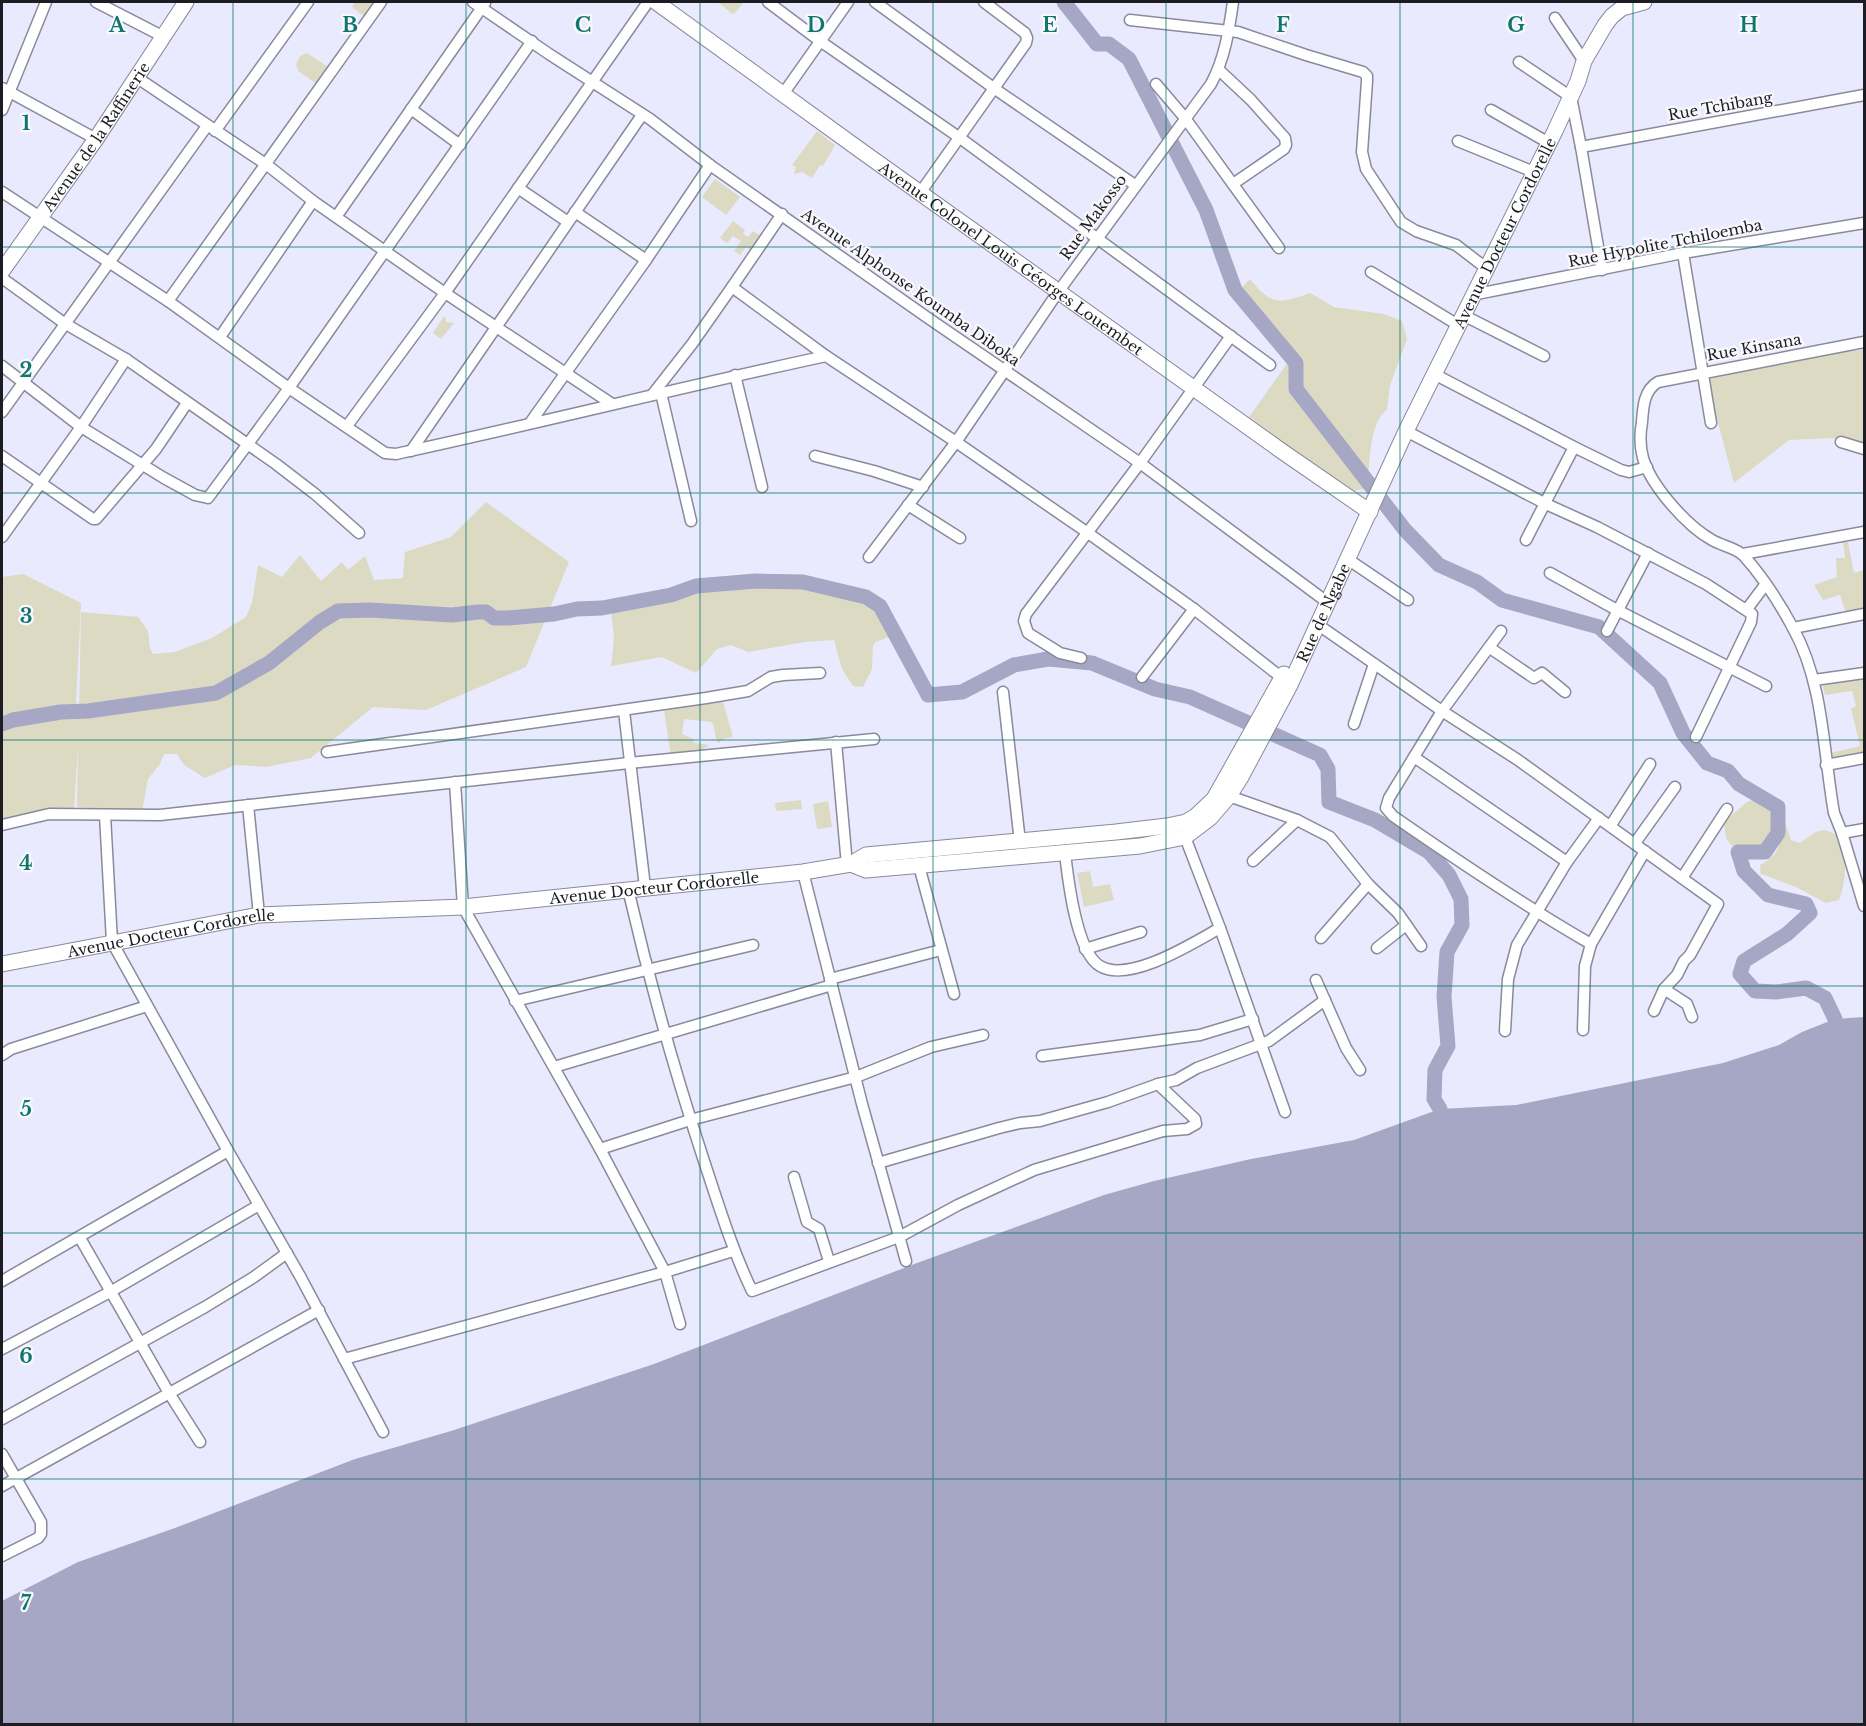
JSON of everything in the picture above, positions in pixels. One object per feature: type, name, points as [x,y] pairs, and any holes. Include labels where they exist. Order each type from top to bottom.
[{"type":"street","points":[[2,110],[5,90],[46,2]]},
{"type":"street","points":[[96,2],[164,37]]},
{"type":"street","name":"Avenue de la Raffinerie","points":[[2,271],[96,139],[186,2]]},
{"type":"street","points":[[2,412],[64,323],[308,2]]},
{"type":"street","points":[[168,301],[381,2]]},
{"type":"street","points":[[347,426],[445,293],[648,2]]},
{"type":"street","name":"Avenue Colonel Louis Géorges Louembet","points":[[656,2],[1058,292],[1194,388],[1372,508]]},
{"type":"street","points":[[768,2],[960,138],[1270,365]]},
{"type":"street","points":[[783,94],[848,2]]},
{"type":"street","points":[[875,2],[995,89],[1135,185]]},
{"type":"street","points":[[920,193],[1026,43],[1026,33],[984,2]]},
{"type":"street","name":"Rue Makosso","points":[[869,557],[956,442],[1096,238],[1211,84],[1219,70],[1229,31],[1233,2]]},
{"type":"street","name":"Avenue Docteur Cordorelle","points":[[1383,484],[1472,295],[1571,97],[1584,61],[1612,16],[1622,8],[1644,2]]},
{"type":"street","points":[[336,217],[411,109],[480,3]]},
{"type":"street","name":"Avenue Alphonse Koumba Diboka","points":[[480,3],[1140,463],[1327,602]]},
{"type":"street","points":[[1556,18],[1584,61]]},
{"type":"street","points":[[1130,20],[1245,33],[1363,72],[1367,76],[1362,152],[1366,169],[1401,222],[1416,231],[1456,245],[1486,268]]},
{"type":"street","points":[[2,366],[81,427],[195,495],[208,498],[289,388],[532,41]]},
{"type":"street","points":[[1519,62],[1571,97],[1602,270]]},
{"type":"street","points":[[1219,70],[1251,100],[1285,138],[1286,145],[1284,149],[1233,184]]},
{"type":"street","points":[[136,77],[267,165],[313,201],[445,293],[612,404]]},
{"type":"street","points":[[1156,84],[1185,118],[1279,248]]},
{"type":"street","points":[[5,90],[96,139]]},
{"type":"street","name":"Rue Tchibang","points":[[1581,147],[1864,95]]},
{"type":"street","points":[[411,109],[460,145]]},
{"type":"street","points":[[1491,110],[1549,143]]},
{"type":"street","points":[[411,450],[642,115]]},
{"type":"street","points":[[1458,141],[1534,172]]},
{"type":"street","points":[[530,423],[710,165]]},
{"type":"street","points":[[518,188],[568,222]]},
{"type":"street","points":[[2,192],[168,301],[289,388],[385,453],[396,454],[826,356]]},
{"type":"street","points":[[220,337],[313,201]]},
{"type":"street","points":[[575,212],[645,260]]},
{"type":"street","points":[[656,394],[782,214]]},
{"type":"street","name":"Rue Hypolite Tchiloemba","points":[[1472,295],[1683,253],[1864,223]]},
{"type":"street","points":[[1683,253],[1711,423]]},
{"type":"street","points":[[1371,272],[1461,320],[1544,356]]},
{"type":"street","points":[[2,278],[64,323],[126,359],[246,444],[315,494],[359,533]]},
{"type":"street","points":[[732,287],[826,356],[1088,533],[1194,609],[1286,682]]},
{"type":"street","points":[[1081,658],[1060,653],[1028,633],[1024,621],[1031,607],[1140,463],[1231,336]]},
{"type":"street","name":"Rue Kinsana","points":[[1647,467],[1643,457],[1641,427],[1646,394],[1651,386],[1665,379],[1864,342]]},
{"type":"street","points":[[2,537],[81,427],[126,359]]},
{"type":"street","points":[[1434,374],[1574,447],[1629,472],[1647,467],[1669,502],[1683,519],[1711,540],[1743,554],[1793,628],[1814,680],[1834,813],[1862,891],[1864,906]]},
{"type":"street","points":[[735,375],[762,487]]},
{"type":"street","points":[[656,394],[691,521]]},
{"type":"street","points":[[2,456],[96,519],[142,465],[187,403]]},
{"type":"street","points":[[1406,431],[1546,504],[1648,553],[1706,584],[1752,614],[1752,622],[1696,737]]},
{"type":"street","points":[[1841,442],[1864,449]]},
{"type":"street","points":[[1526,540],[1574,447]]},
{"type":"street","points":[[815,456],[874,471],[923,487]]},
{"type":"street","name":"Rue de Ngabe","points":[[1259,731],[1286,682],[1307,651],[1315,628],[1383,484]]},
{"type":"street","points":[[908,505],[960,538]]},
{"type":"street","points":[[1743,554],[1864,532]]},
{"type":"street","points":[[1607,631],[1648,553]]},
{"type":"street","points":[[1349,560],[1408,600]]},
{"type":"street","points":[[1550,573],[1766,686]]},
{"type":"street","points":[[1747,609],[1765,585]]},
{"type":"street","points":[[1142,677],[1194,609]]},
{"type":"street","points":[[1793,628],[1864,614]]},
{"type":"street","points":[[1315,628],[1374,663],[1442,711],[1518,759],[1718,904],[1677,975],[1664,989],[1654,1011]]},
{"type":"street","points":[[1501,631],[1442,711],[1389,798],[1386,808],[1388,812],[1537,913],[1591,944]]},
{"type":"street","points":[[1490,648],[1534,678],[1542,673],[1565,692]]},
{"type":"street","points":[[1354,723],[1374,663]]},
{"type":"street","points":[[327,752],[624,711],[748,691],[771,677],[820,673]]},
{"type":"street","points":[[1814,680],[1864,673]]},
{"type":"street","points":[[1003,692],[1020,842]]},
{"type":"street","points":[[624,711],[645,887]]},
{"type":"street","points":[[836,742],[849,865],[866,855],[1139,830],[1186,822],[1214,799],[1259,731]]},
{"type":"street","name":"Avenue Docteur Cordorelle","points":[[2,964],[259,915],[463,907],[803,872],[849,865],[866,870],[1140,846],[1185,837],[1210,818],[1229,796],[1259,731]]},
{"type":"street","points":[[2,825],[49,814],[160,815],[629,763],[874,739]]},
{"type":"street","points":[[1414,757],[1568,862]]},
{"type":"street","points":[[1826,765],[1864,758]]},
{"type":"street","points":[[1611,825],[1650,764]]},
{"type":"street","points":[[454,782],[463,907],[600,1149],[665,1272],[680,1324]]},
{"type":"street","points":[[1635,843],[1675,787]]},
{"type":"street","points":[[1229,796],[1297,820],[1330,837],[1368,884],[1398,913],[1421,946]]},
{"type":"street","points":[[248,805],[259,915]]},
{"type":"street","points":[[1682,878],[1727,809]]},
{"type":"street","points":[[105,814],[112,942],[319,1310],[383,1432]]},
{"type":"street","points":[[1505,1031],[1508,979],[1517,945],[1568,862],[1599,818]]},
{"type":"street","points":[[1253,861],[1297,820]]},
{"type":"street","points":[[1842,833],[1864,829]]},
{"type":"street","points":[[1185,837],[1220,927],[1285,1112]]},
{"type":"street","points":[[1583,1030],[1585,966],[1591,944],[1645,851]]},
{"type":"street","points":[[1065,853],[1069,888],[1085,949],[1100,967],[1112,969],[1140,967],[1183,948],[1220,927]]},
{"type":"street","points":[[919,866],[954,994]]},
{"type":"street","points":[[803,872],[862,1104],[906,1261]]},
{"type":"street","points":[[1321,938],[1368,884]]},
{"type":"street","points":[[628,889],[647,971],[690,1120],[733,1251],[752,1291],[899,1237],[958,1205],[1034,1170],[1162,1131],[1192,1128],[1196,1124],[1195,1119],[1158,1084]]},
{"type":"street","points":[[1377,948],[1406,925]]},
{"type":"street","points":[[1085,949],[1141,932]]},
{"type":"street","points":[[515,1001],[753,945]]},
{"type":"street","points":[[554,1067],[941,950]]},
{"type":"street","points":[[1316,980],[1346,1048],[1360,1070]]},
{"type":"street","points":[[1664,989],[1683,1000],[1692,1017]]},
{"type":"street","points":[[878,1163],[999,1128],[1063,1115],[1176,1080],[1197,1068],[1261,1044],[1289,1028],[1325,1000]]},
{"type":"street","points":[[2,1055],[11,1049],[147,1006]]},
{"type":"street","points":[[1042,1056],[1200,1035],[1253,1019]]},
{"type":"street","points":[[600,1149],[690,1120],[856,1077],[931,1047],[983,1035]]},
{"type":"street","points":[[2,1281],[228,1151]]},
{"type":"street","points":[[794,1177],[807,1222],[819,1229],[829,1261]]},
{"type":"street","points":[[2,1349],[110,1292],[259,1205]]},
{"type":"street","points":[[80,1238],[169,1393],[200,1442]]},
{"type":"street","points":[[344,1359],[665,1272],[733,1251]]},
{"type":"street","points":[[2,1419],[214,1301],[254,1277],[287,1253]]},
{"type":"street","points":[[2,1486],[319,1310]]},
{"type":"street","points":[[2,1454],[41,1522],[41,1534],[38,1538],[2,1556]]},
{"type":"shaded area","points":[[355,2],[378,2],[366,18],[352,7]]},
{"type":"shaded area","points":[[718,2],[744,2],[732,14]]},
{"type":"shaded area","points":[[307,53],[328,67],[320,86],[298,71],[296,64],[300,56]]},
{"type":"shaded area","points":[[817,131],[835,145],[823,166],[820,165],[812,178],[802,172],[794,174],[796,167],[792,165]]},
{"type":"shaded area","points":[[715,179],[740,197],[726,215],[702,197]]},
{"type":"shaded area","points":[[733,221],[745,230],[743,234],[748,237],[753,231],[761,236],[751,250],[746,247],[740,255],[734,251],[741,241],[733,236],[727,243],[720,238]]},
{"type":"shaded area","points":[[1250,279],[1264,294],[1277,300],[1283,301],[1310,293],[1334,307],[1384,314],[1402,321],[1407,339],[1390,385],[1387,410],[1381,416],[1373,434],[1368,488],[1354,491],[1301,456],[1249,417],[1293,355],[1261,320],[1241,288]]},
{"type":"shaded area","points":[[444,316],[446,322],[454,323],[441,339],[433,333]]},
{"type":"shaded area","points":[[1864,350],[1864,444],[1831,438],[1789,440],[1734,483],[1705,374],[1791,357]]},
{"type":"shaded area","points":[[486,502],[569,562],[526,667],[426,710],[373,707],[311,758],[266,767],[235,765],[205,778],[184,765],[177,754],[164,754],[160,764],[148,779],[142,812],[77,807],[78,746],[74,810],[2,821],[2,727],[79,716],[81,612],[138,617],[148,631],[153,654],[175,652],[212,638],[246,617],[252,603],[258,565],[282,577],[300,555],[321,581],[342,562],[348,570],[365,556],[374,580],[403,578],[405,552],[451,537]]},
{"type":"shaded area","points":[[1843,542],[1848,542],[1854,573],[1864,570],[1864,610],[1846,613],[1840,595],[1823,600],[1814,585],[1837,577],[1836,558],[1845,558]]},
{"type":"shaded area","points":[[23,574],[81,603],[76,704],[2,715],[2,577]]},
{"type":"shaded area","points":[[786,585],[855,598],[870,605],[880,615],[890,637],[875,642],[872,669],[863,687],[853,686],[842,669],[834,640],[805,642],[748,652],[731,645],[717,649],[696,673],[662,657],[611,666],[614,638],[611,611],[721,587]]},
{"type":"shaded area","points":[[1864,673],[1864,753],[1834,761],[1831,753],[1860,746],[1851,709],[1856,706],[1852,691],[1825,695],[1822,682]]},
{"type":"shaded area","points":[[723,702],[733,737],[718,743],[712,722],[684,719],[682,734],[693,739],[694,743],[709,745],[698,753],[671,757],[664,710]]},
{"type":"shaded area","points":[[1757,798],[1768,802],[1775,812],[1776,823],[1771,839],[1760,847],[1735,850],[1726,838],[1724,822],[1747,802]]},
{"type":"shaded area","points":[[801,800],[802,809],[776,811],[775,803]]},
{"type":"shaded area","points":[[828,801],[832,827],[817,829],[813,804]]},
{"type":"shaded area","points":[[1784,819],[1791,840],[1800,843],[1820,830],[1830,831],[1842,839],[1845,870],[1839,900],[1826,903],[1798,888],[1762,874],[1761,876],[1760,865],[1769,860],[1778,849]]},
{"type":"shaded area","points":[[1090,871],[1093,887],[1110,884],[1114,900],[1084,907],[1077,873]]},
{"type":"water","points":[[1864,1017],[1864,1724],[2,1724],[2,1601],[78,1562],[175,1528],[355,1459],[451,1431],[654,1364],[917,1263],[1104,1195],[1251,1159],[1354,1140],[1440,1109],[1516,1105],[1723,1063],[1779,1045],[1802,1032],[1835,1019]]},
{"type":"waterway","points":[[1064,2],[1097,44],[1109,44],[1129,59],[1206,210],[1235,290],[1296,363],[1296,389],[1405,530],[1439,565],[1477,582],[1502,600],[1599,627],[1660,683],[1683,733],[1707,763],[1728,771],[1739,784],[1778,807],[1778,833],[1765,852],[1738,852],[1744,871],[1768,895],[1806,904],[1810,913],[1787,934],[1744,961],[1740,974],[1755,991],[1776,992],[1806,988],[1825,998],[1835,1019]]},
{"type":"waterway","points":[[2,724],[61,712],[88,711],[216,693],[269,663],[320,622],[338,611],[370,610],[452,615],[486,612],[494,618],[508,618],[602,608],[671,595],[696,586],[756,581],[803,582],[866,597],[880,606],[928,695],[962,692],[1014,665],[1048,659],[1092,663],[1155,689],[1190,697],[1320,755],[1328,769],[1329,802],[1375,820],[1429,852],[1449,875],[1461,899],[1462,925],[1447,952],[1444,997],[1448,1046],[1435,1070],[1434,1099],[1440,1109]]}]
